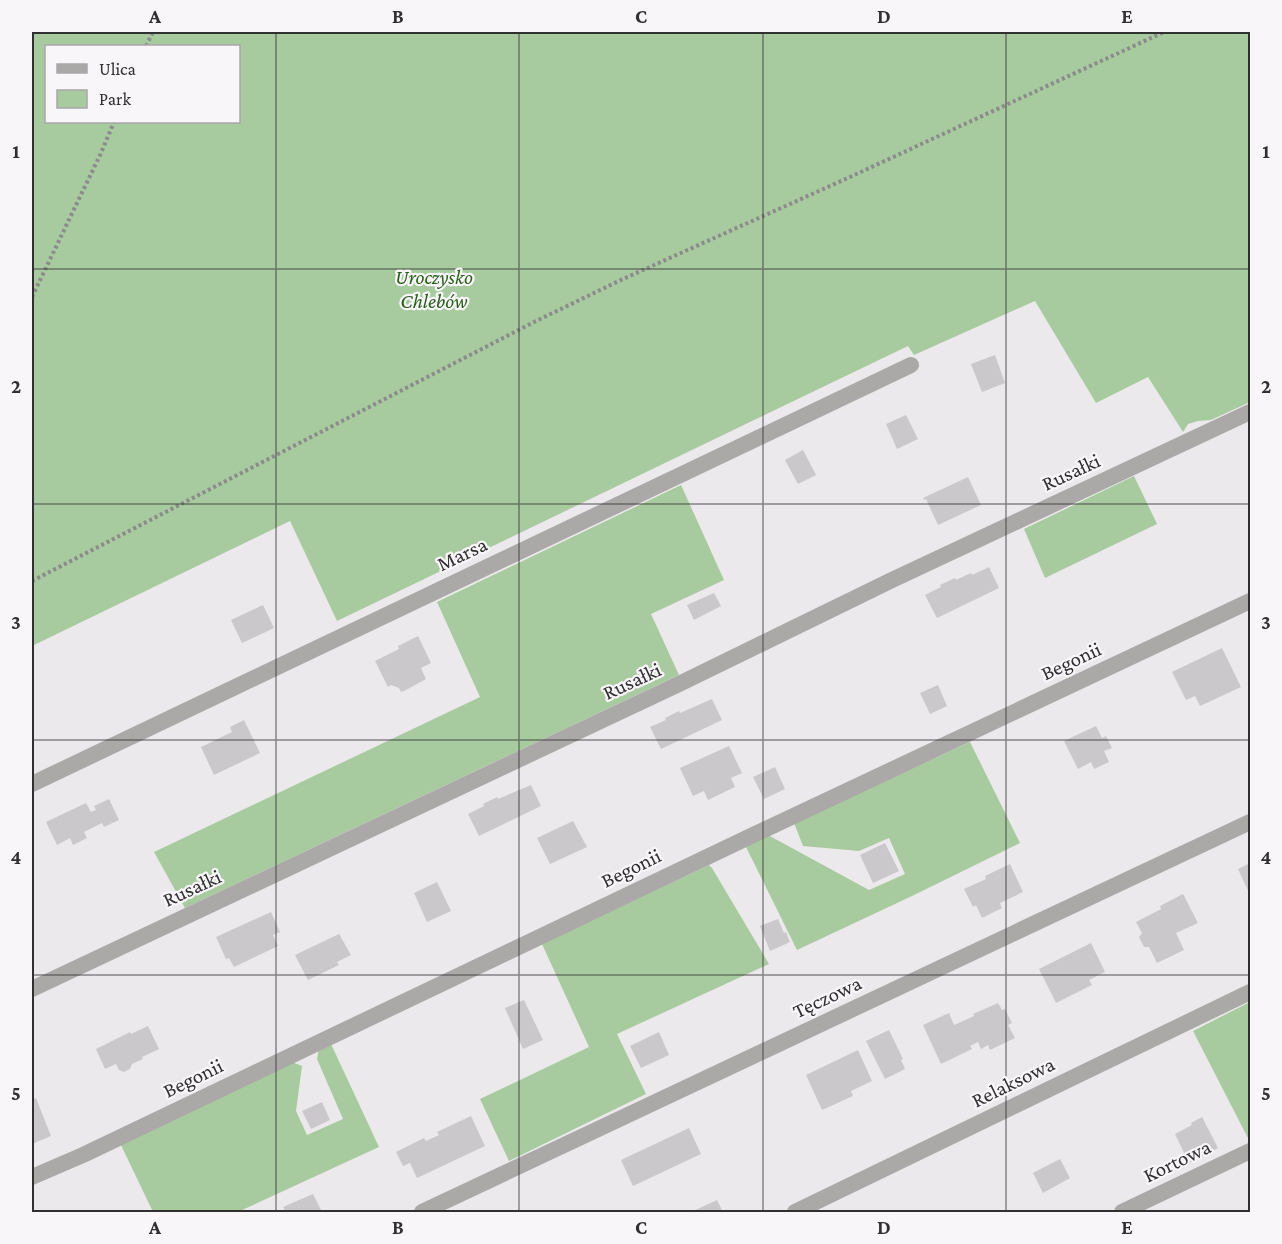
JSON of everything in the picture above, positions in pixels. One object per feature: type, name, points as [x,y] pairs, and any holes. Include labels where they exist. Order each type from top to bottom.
[{"type":"street","name":"Marsa","points":[[32,784],[911,365]]},
{"type":"street","name":"Rusałki","points":[[32,989],[1251,412]]},
{"type":"street","name":"Begonii","points":[[32,1177],[83,1155],[751,836],[1251,601]]},
{"type":"street","name":"Tęczowa","points":[[422,1212],[1251,822]]},
{"type":"street","name":"Relaksowa","points":[[795,1212],[1251,992]]},
{"type":"street","name":"Kortowa","points":[[1122,1212],[1251,1151]]},
{"type":"path","points":[[32,581],[534,322],[623,279],[1164,32]]},
{"type":"path","points":[[32,297],[114,123]]},
{"type":"green space","name":"Uroczysko Chlebów","points":[[32,32],[1250,32],[1250,402],[1211,420],[1188,424],[1183,432],[1148,377],[1096,403],[1035,301],[914,355],[908,346],[337,621],[290,521],[32,646]]},
{"type":"green space","points":[[1134,476],[1157,524],[1045,578],[1024,529]]},
{"type":"green space","points":[[681,485],[724,580],[651,614],[679,675],[185,908],[154,852],[480,697],[437,602]]},
{"type":"green space","points":[[970,742],[1020,843],[797,950],[745,845],[768,835],[869,890],[905,874],[889,838],[859,851],[803,846],[794,823]]},
{"type":"green space","points":[[709,865],[769,964],[617,1034],[646,1094],[509,1161],[480,1099],[589,1047],[542,944]]},
{"type":"green space","points":[[1250,1002],[1250,1142],[1193,1031]]},
{"type":"green space","points":[[331,1044],[379,1147],[238,1212],[153,1212],[120,1143],[292,1062],[302,1066],[296,1111],[307,1135],[343,1119],[317,1059],[319,1049]]},
{"type":"building","points":[[995,355],[1005,383],[982,392],[971,364]]},
{"type":"building","points":[[906,415],[918,439],[897,449],[886,424]]},
{"type":"building","points":[[803,450],[816,475],[798,484],[785,460]]},
{"type":"building","points":[[968,477],[981,505],[938,525],[926,499],[923,498]]},
{"type":"building","points":[[989,567],[999,588],[937,618],[925,595],[955,578],[956,580],[971,573],[972,575]]},
{"type":"building","points":[[714,593],[721,606],[694,620],[687,605]]},
{"type":"building","points":[[263,605],[274,628],[242,643],[231,620]]},
{"type":"building","points":[[418,636],[431,663],[421,668],[426,679],[401,692],[399,688],[391,685],[388,687],[375,661]]},
{"type":"building","points":[[1222,648],[1241,687],[1200,706],[1195,696],[1186,700],[1172,672]]},
{"type":"building","points":[[938,685],[947,706],[930,714],[920,693]]},
{"type":"building","points":[[712,699],[722,720],[661,749],[650,727],[679,711],[680,713]]},
{"type":"building","points":[[244,720],[260,753],[214,775],[201,747],[232,732],[230,727]]},
{"type":"building","points":[[1096,726],[1102,738],[1106,736],[1112,748],[1104,751],[1109,762],[1094,769],[1091,762],[1078,769],[1064,741]]},
{"type":"building","points":[[729,746],[742,773],[731,778],[735,787],[708,800],[704,791],[693,796],[680,768]]},
{"type":"building","points":[[775,767],[785,789],[764,799],[753,777]]},
{"type":"building","points":[[531,785],[541,806],[479,836],[468,814],[497,797],[498,799]]},
{"type":"building","points":[[109,799],[119,820],[104,827],[102,823],[84,832],[87,838],[73,845],[70,838],[57,845],[46,822],[86,803],[91,812],[96,810],[94,806]]},
{"type":"building","points":[[573,821],[587,847],[550,864],[537,838]]},
{"type":"building","points":[[885,843],[899,871],[873,883],[860,855]]},
{"type":"building","points":[[1250,863],[1250,895],[1238,869]]},
{"type":"building","points":[[1010,864],[1023,892],[1000,903],[1002,908],[982,918],[976,905],[973,907],[964,889]]},
{"type":"building","points":[[437,882],[451,911],[427,922],[414,893]]},
{"type":"building","points":[[1183,894],[1198,923],[1176,933],[1184,950],[1157,963],[1149,947],[1144,947],[1139,937],[1142,933],[1136,922]]},
{"type":"building","points":[[271,912],[280,932],[273,935],[278,946],[234,967],[229,958],[226,959],[216,937]]},
{"type":"building","points":[[778,919],[790,942],[770,951],[760,926]]},
{"type":"building","points":[[339,934],[351,955],[337,962],[339,965],[308,980],[295,955]]},
{"type":"building","points":[[1091,943],[1105,972],[1089,980],[1092,985],[1056,1003],[1039,969]]},
{"type":"building","points":[[524,1000],[543,1040],[523,1049],[505,1008]]},
{"type":"building","points":[[998,1003],[1002,1010],[1005,1009],[1012,1023],[1008,1025],[1015,1038],[990,1050],[988,1045],[981,1049],[978,1042],[970,1046],[972,1049],[941,1064],[923,1025],[949,1013],[954,1025]]},
{"type":"building","points":[[148,1026],[159,1049],[142,1057],[143,1059],[132,1064],[130,1069],[124,1072],[119,1070],[116,1064],[105,1069],[96,1049]]},
{"type":"building","points":[[889,1030],[903,1059],[901,1060],[905,1069],[885,1079],[866,1041]]},
{"type":"building","points":[[659,1032],[669,1055],[641,1068],[630,1046]]},
{"type":"building","points":[[858,1050],[872,1081],[851,1091],[853,1096],[822,1110],[806,1075]]},
{"type":"building","points":[[36,1098],[51,1136],[32,1144],[32,1100]]},
{"type":"building","points":[[322,1102],[330,1120],[311,1129],[302,1111]]},
{"type":"building","points":[[471,1116],[485,1146],[417,1178],[410,1163],[403,1166],[396,1152],[424,1138],[426,1141],[439,1135],[437,1132]]},
{"type":"building","points":[[1202,1117],[1218,1148],[1189,1163],[1175,1134]]},
{"type":"building","points":[[689,1128],[701,1154],[633,1186],[621,1160]]},
{"type":"building","points":[[1060,1159],[1070,1178],[1043,1193],[1033,1173]]},
{"type":"building","points":[[313,1194],[322,1212],[286,1212],[283,1207]]},
{"type":"building","points":[[717,1200],[723,1212],[691,1212]]}]
